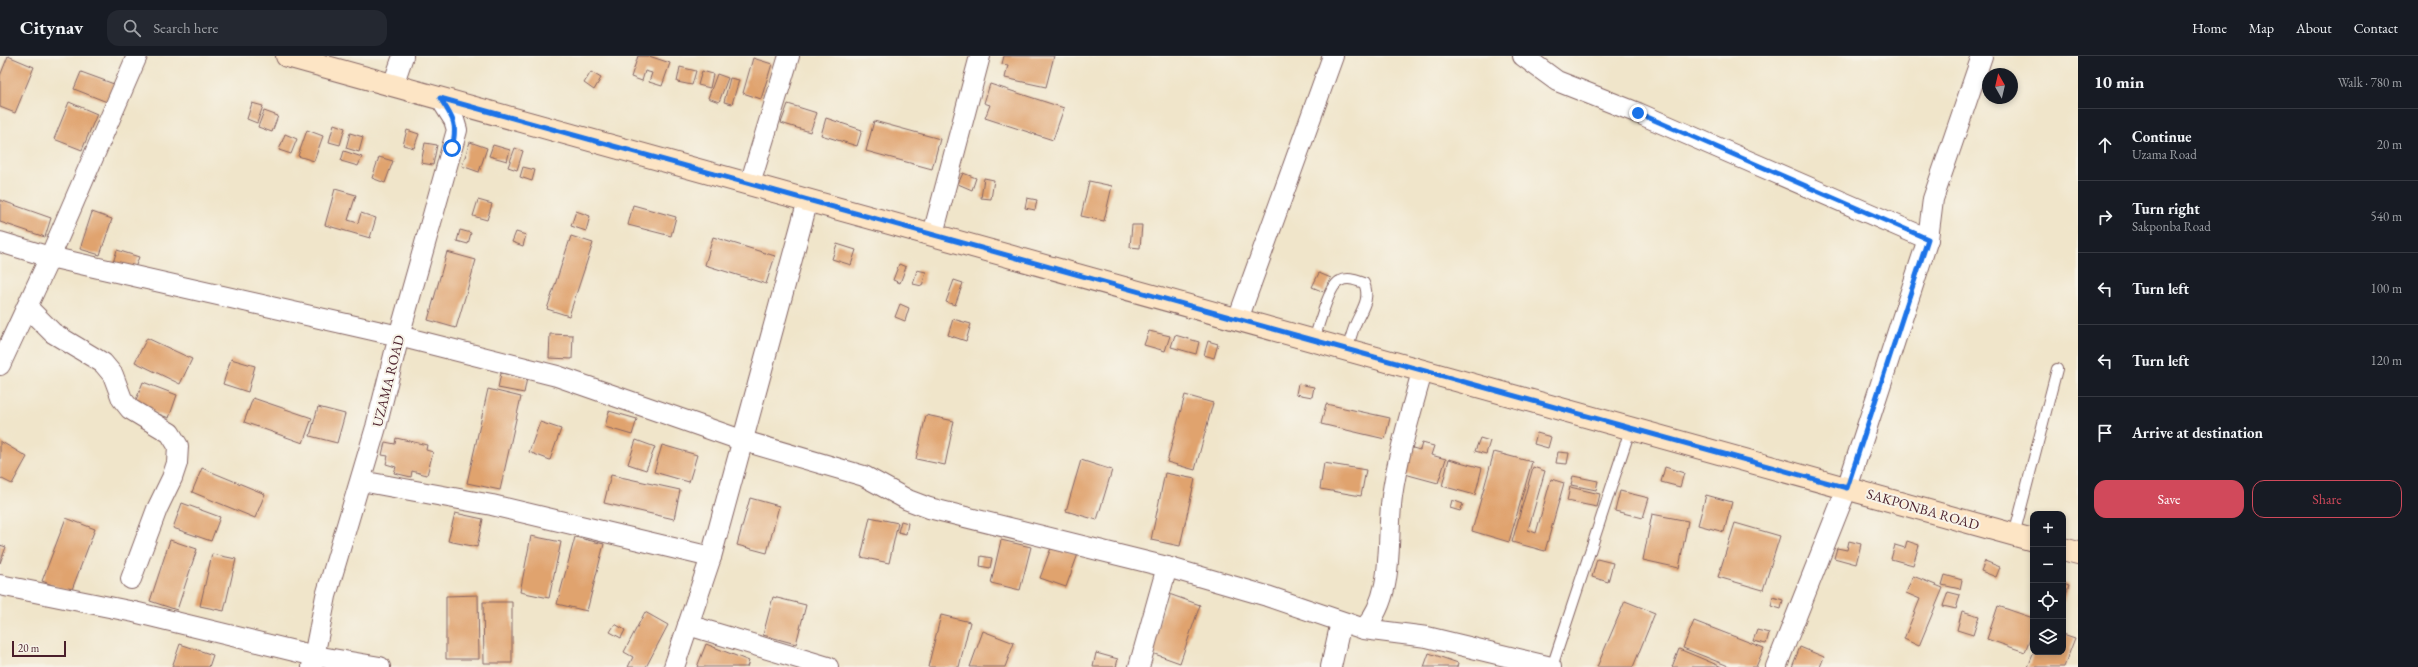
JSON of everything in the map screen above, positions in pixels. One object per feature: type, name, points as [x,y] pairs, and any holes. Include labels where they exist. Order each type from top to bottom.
[{"type":"main road","name":"SAKPONBA ROAD","points":[[287,56],[1347,349],[1422,372],[1631,427],[2023,538]]},
{"type":"main road","points":[[2066,550],[2078,553]]},
{"type":"street","points":[[0,365],[50,257],[137,56]]},
{"type":"street","points":[[393,85],[403,56]]},
{"type":"street","points":[[750,184],[788,56]]},
{"type":"street","points":[[933,234],[980,56]]},
{"type":"street","points":[[1238,319],[1333,56]]},
{"type":"street","points":[[1523,56],[1557,81],[1638,113],[1928,239]]},
{"type":"street","points":[[1776,667],[1847,488],[1928,239],[1933,199],[1982,56]]},
{"type":"street","name":"UZAMA ROAD","points":[[314,661],[326,596],[361,481],[399,336],[457,130],[454,120],[440,98]]},
{"type":"street","points":[[674,667],[711,557],[744,441],[808,200]]},
{"type":"street","points":[[0,242],[50,257],[399,336],[557,376],[744,441],[864,476],[908,500],[930,508],[1167,567],[1267,596],[1364,630],[1427,638],[1551,667]]},
{"type":"street","points":[[27,307],[53,333],[103,363],[113,375],[122,399],[130,409],[170,433],[178,446],[177,463],[172,478],[157,509],[131,579]]},
{"type":"street","points":[[1364,630],[1376,613],[1386,584],[1392,496],[1403,442],[1422,372]]},
{"type":"street","points":[[361,481],[492,505],[711,557]]},
{"type":"street","points":[[1139,667],[1167,567]]},
{"type":"street","points":[[0,585],[134,612],[314,661],[380,667]]},
{"type":"street","points":[[1331,667],[1341,622]]},
{"type":"street","points":[[688,625],[828,667]]},
{"type":"lane","points":[[1314,340],[1332,289],[1338,281],[1350,279],[1364,284],[1367,292],[1365,306],[1356,323],[1347,349]]},
{"type":"lane","points":[[2023,538],[2057,369]]},
{"type":"lane","points":[[1551,667],[1631,427]]},
{"type":"building","points":[[8,56],[34,67],[15,113],[0,107],[0,76]]},
{"type":"building","points":[[638,56],[649,56],[670,63],[662,86],[649,82],[652,73],[645,71],[642,81],[631,77]]},
{"type":"building","points":[[1004,56],[1054,56],[1046,87],[1005,78],[1008,65],[1002,64]]},
{"type":"building","points":[[753,58],[772,64],[761,99],[743,93]]},
{"type":"building","points":[[680,67],[696,71],[692,85],[677,82]]},
{"type":"building","points":[[702,71],[713,74],[710,88],[698,85]]},
{"type":"building","points":[[81,72],[114,84],[107,102],[74,89]]},
{"type":"building","points":[[591,72],[601,78],[594,90],[584,83]]},
{"type":"building","points":[[717,74],[728,78],[719,102],[708,98]]},
{"type":"building","points":[[730,78],[739,80],[732,104],[724,102]]},
{"type":"building","points":[[990,84],[1064,108],[1053,140],[985,118],[990,105],[984,103]]},
{"type":"building","points":[[69,102],[97,114],[82,150],[54,139]]},
{"type":"building","points":[[252,103],[263,106],[257,123],[247,119]]},
{"type":"building","points":[[788,104],[817,113],[810,132],[781,123]]},
{"type":"building","points":[[264,111],[278,116],[272,132],[258,127]]},
{"type":"building","points":[[826,118],[862,130],[857,146],[821,135]]},
{"type":"building","points":[[874,121],[940,139],[932,169],[866,151]]},
{"type":"building","points":[[334,124],[345,128],[340,145],[329,142]]},
{"type":"building","points":[[307,130],[323,136],[314,161],[298,156]]},
{"type":"building","points":[[407,130],[419,134],[414,148],[403,145]]},
{"type":"building","points":[[350,133],[363,137],[359,152],[346,148]]},
{"type":"building","points":[[285,134],[297,139],[291,154],[279,150]]},
{"type":"building","points":[[470,142],[487,148],[479,172],[462,166]]},
{"type":"building","points":[[425,143],[437,145],[433,165],[421,163]]},
{"type":"building","points":[[493,145],[510,150],[507,161],[489,156]]},
{"type":"building","points":[[515,148],[523,151],[517,170],[508,167]]},
{"type":"building","points":[[344,151],[362,157],[358,166],[341,161]]},
{"type":"building","points":[[379,157],[393,161],[385,183],[372,178]]},
{"type":"building","points":[[523,167],[535,170],[532,181],[520,177]]},
{"type":"building","points":[[963,173],[976,178],[972,190],[958,184]]},
{"type":"building","points":[[984,178],[994,180],[991,199],[981,198]]},
{"type":"building","points":[[1089,181],[1112,186],[1104,221],[1081,216]]},
{"type":"building","points":[[335,189],[356,195],[348,220],[358,223],[361,213],[376,218],[370,238],[325,225]]},
{"type":"building","points":[[1027,198],[1037,200],[1035,210],[1025,208]]},
{"type":"building","points":[[0,200],[51,218],[45,237],[0,222]]},
{"type":"building","points":[[478,200],[492,204],[487,220],[473,216]]},
{"type":"building","points":[[633,205],[676,217],[671,236],[628,225]]},
{"type":"building","points":[[576,211],[590,216],[586,231],[571,226]]},
{"type":"building","points":[[92,212],[112,219],[100,255],[80,249]]},
{"type":"building","points":[[1132,225],[1142,225],[1140,248],[1130,247]]},
{"type":"building","points":[[460,230],[471,233],[468,244],[457,241]]},
{"type":"building","points":[[516,232],[526,235],[523,246],[512,242]]},
{"type":"building","points":[[571,236],[593,243],[569,316],[547,309]]},
{"type":"building","points":[[713,237],[775,256],[766,284],[705,265]]},
{"type":"building","points":[[837,244],[856,250],[851,265],[832,259]]},
{"type":"building","points":[[117,250],[139,257],[133,273],[112,266]]},
{"type":"building","points":[[447,252],[476,260],[456,328],[428,320]]},
{"type":"building","points":[[899,264],[906,267],[900,283],[893,280]]},
{"type":"building","points":[[917,270],[926,272],[922,286],[913,284]]},
{"type":"building","points":[[1319,273],[1331,278],[1324,292],[1312,287]]},
{"type":"building","points":[[954,280],[963,283],[955,305],[946,302]]},
{"type":"building","points":[[900,304],[909,308],[905,321],[895,317]]},
{"type":"building","points":[[953,319],[971,324],[966,341],[948,335]]},
{"type":"building","points":[[1149,331],[1170,336],[1165,351],[1144,345]]},
{"type":"building","points":[[550,334],[573,335],[572,359],[549,358]]},
{"type":"building","points":[[1175,335],[1199,342],[1196,354],[1171,347]]},
{"type":"building","points":[[147,338],[192,359],[180,384],[135,362]]},
{"type":"building","points":[[1208,341],[1218,344],[1214,358],[1204,355]]},
{"type":"building","points":[[231,359],[255,366],[248,392],[223,384]]},
{"type":"building","points":[[501,373],[527,378],[524,393],[498,388]]},
{"type":"building","points":[[143,382],[177,395],[169,418],[134,405]]},
{"type":"building","points":[[1298,384],[1314,387],[1312,397],[1296,394]]},
{"type":"building","points":[[488,389],[521,397],[500,490],[467,483]]},
{"type":"building","points":[[1185,395],[1213,403],[1195,470],[1167,462]]},
{"type":"building","points":[[253,398],[312,418],[303,443],[244,422]]},
{"type":"building","points":[[1326,404],[1390,418],[1385,439],[1321,424]]},
{"type":"building","points":[[318,407],[345,414],[337,443],[310,436]]},
{"type":"building","points":[[609,411],[637,419],[632,435],[605,427]]},
{"type":"building","points":[[926,415],[954,421],[945,465],[916,459]]},
{"type":"building","points":[[540,422],[561,429],[550,460],[529,452]]},
{"type":"building","points":[[1537,433],[1551,437],[1548,448],[1534,444]]},
{"type":"building","points":[[396,438],[427,445],[426,450],[433,452],[427,475],[412,471],[411,477],[394,473],[396,467],[386,464],[388,456],[382,455],[385,442],[395,444]]},
{"type":"building","points":[[1480,438],[1490,441],[1486,454],[1475,451]]},
{"type":"building","points":[[636,440],[655,447],[646,470],[628,464]]},
{"type":"building","points":[[0,441],[27,457],[12,484],[0,478]]},
{"type":"building","points":[[1422,443],[1434,446],[1431,455],[1446,459],[1438,483],[1401,473],[1409,447],[1420,450]]},
{"type":"building","points":[[662,445],[697,455],[689,482],[654,472]]},
{"type":"building","points":[[1494,452],[1532,462],[1509,542],[1472,531]]},
{"type":"building","points":[[1558,452],[1569,453],[1567,464],[1556,463]]},
{"type":"building","points":[[1449,459],[1482,468],[1475,495],[1442,486]]},
{"type":"building","points":[[1081,460],[1112,470],[1097,520],[1066,511]]},
{"type":"building","points":[[1324,463],[1366,470],[1361,496],[1320,489]]},
{"type":"building","points":[[1533,467],[1545,471],[1528,530],[1536,533],[1551,479],[1564,483],[1545,551],[1512,542]]},
{"type":"building","points":[[1665,467],[1684,473],[1680,487],[1661,482]]},
{"type":"building","points":[[202,468],[265,494],[255,518],[192,492]]},
{"type":"building","points":[[1165,473],[1195,479],[1180,546],[1151,540]]},
{"type":"building","points":[[611,475],[680,490],[674,519],[604,503]]},
{"type":"building","points":[[1573,476],[1598,481],[1596,490],[1571,485]]},
{"type":"building","points":[[1570,487],[1600,494],[1597,507],[1567,501]]},
{"type":"building","points":[[1620,491],[1649,498],[1643,518],[1615,511]]},
{"type":"building","points":[[1706,495],[1732,502],[1724,532],[1698,525]]},
{"type":"building","points":[[750,498],[779,506],[767,553],[737,545]]},
{"type":"building","points":[[1452,500],[1463,504],[1460,511],[1450,508]]},
{"type":"building","points":[[182,503],[220,517],[211,541],[173,528]]},
{"type":"building","points":[[455,513],[483,519],[477,547],[448,541]]},
{"type":"building","points":[[1652,514],[1688,521],[1679,568],[1643,560]]},
{"type":"building","points":[[870,517],[898,523],[889,563],[861,557]]},
{"type":"building","points":[[66,518],[95,529],[71,592],[42,581]]},
{"type":"building","points":[[901,521],[908,523],[906,534],[898,532]]},
{"type":"building","points":[[1735,523],[1780,536],[1763,590],[1718,577]]},
{"type":"building","points":[[531,536],[561,542],[549,598],[520,592]]},
{"type":"building","points":[[575,537],[604,544],[587,611],[557,604]]},
{"type":"building","points":[[170,540],[197,549],[177,610],[150,601]]},
{"type":"building","points":[[1001,540],[1031,547],[1020,590],[991,583]]},
{"type":"building","points":[[1849,541],[1861,544],[1856,564],[1834,558],[1837,548],[1847,550]]},
{"type":"building","points":[[1907,541],[1919,545],[1913,565],[1891,559],[1895,545],[1905,548]]},
{"type":"building","points":[[0,545],[6,547],[0,563]]},
{"type":"building","points":[[1052,545],[1078,554],[1066,587],[1040,578]]},
{"type":"building","points":[[212,554],[236,559],[224,611],[200,606]]},
{"type":"building","points":[[981,556],[992,558],[990,568],[980,566]]},
{"type":"building","points":[[1597,559],[1613,563],[1608,582],[1592,577]]},
{"type":"building","points":[[1985,561],[2000,567],[1996,577],[1981,571]]},
{"type":"building","points":[[1945,575],[1962,580],[1960,589],[1942,585]]},
{"type":"building","points":[[1913,576],[1943,588],[1919,646],[1904,639],[1920,599],[1906,593]]},
{"type":"building","points":[[2066,584],[2069,585],[2066,594]]},
{"type":"building","points":[[1948,592],[1960,595],[1956,609],[1943,606]]},
{"type":"building","points":[[1169,594],[1200,605],[1180,663],[1149,652]]},
{"type":"building","points":[[478,595],[479,659],[446,659],[446,596]]},
{"type":"building","points":[[773,597],[806,605],[796,644],[763,635]]},
{"type":"building","points":[[1773,597],[1783,600],[1781,609],[1771,606]]},
{"type":"building","points":[[1625,601],[1655,613],[1633,667],[1597,667]]},
{"type":"building","points":[[483,602],[512,602],[512,663],[484,663]]},
{"type":"building","points":[[1998,606],[2030,617],[2030,638],[2025,652],[1987,639]]},
{"type":"building","points":[[1962,611],[1979,616],[1973,635],[1957,630]]},
{"type":"building","points":[[645,612],[668,625],[646,667],[628,667],[633,657],[624,652]]},
{"type":"building","points":[[941,615],[970,622],[959,667],[928,667]]},
{"type":"building","points":[[1694,621],[1764,648],[1756,667],[1731,667],[1683,648]]},
{"type":"building","points":[[615,624],[625,630],[621,638],[610,632]]},
{"type":"building","points":[[1757,630],[1769,633],[1766,644],[1753,641]]},
{"type":"building","points":[[983,631],[1014,643],[1005,667],[970,667]]},
{"type":"building","points":[[2066,635],[2075,638],[2064,667],[2028,667],[2033,655],[2066,655]]},
{"type":"building","points":[[180,644],[213,655],[209,667],[172,667]]},
{"type":"building","points":[[706,644],[749,661],[747,667],[697,667]]},
{"type":"building","points":[[1800,647],[1824,657],[1820,667],[1792,667]]},
{"type":"building","points":[[1679,649],[1722,667],[1672,667]]},
{"type":"building","points":[[1096,653],[1118,659],[1116,667],[1093,667]]},
{"type":"building","points":[[1429,653],[1458,663],[1457,667],[1424,667]]},
{"type":"route","points":[[452,148],[457,130],[454,120],[440,98],[1347,349],[1422,372],[1631,427],[1847,488],[1928,239],[1638,113]]}]
